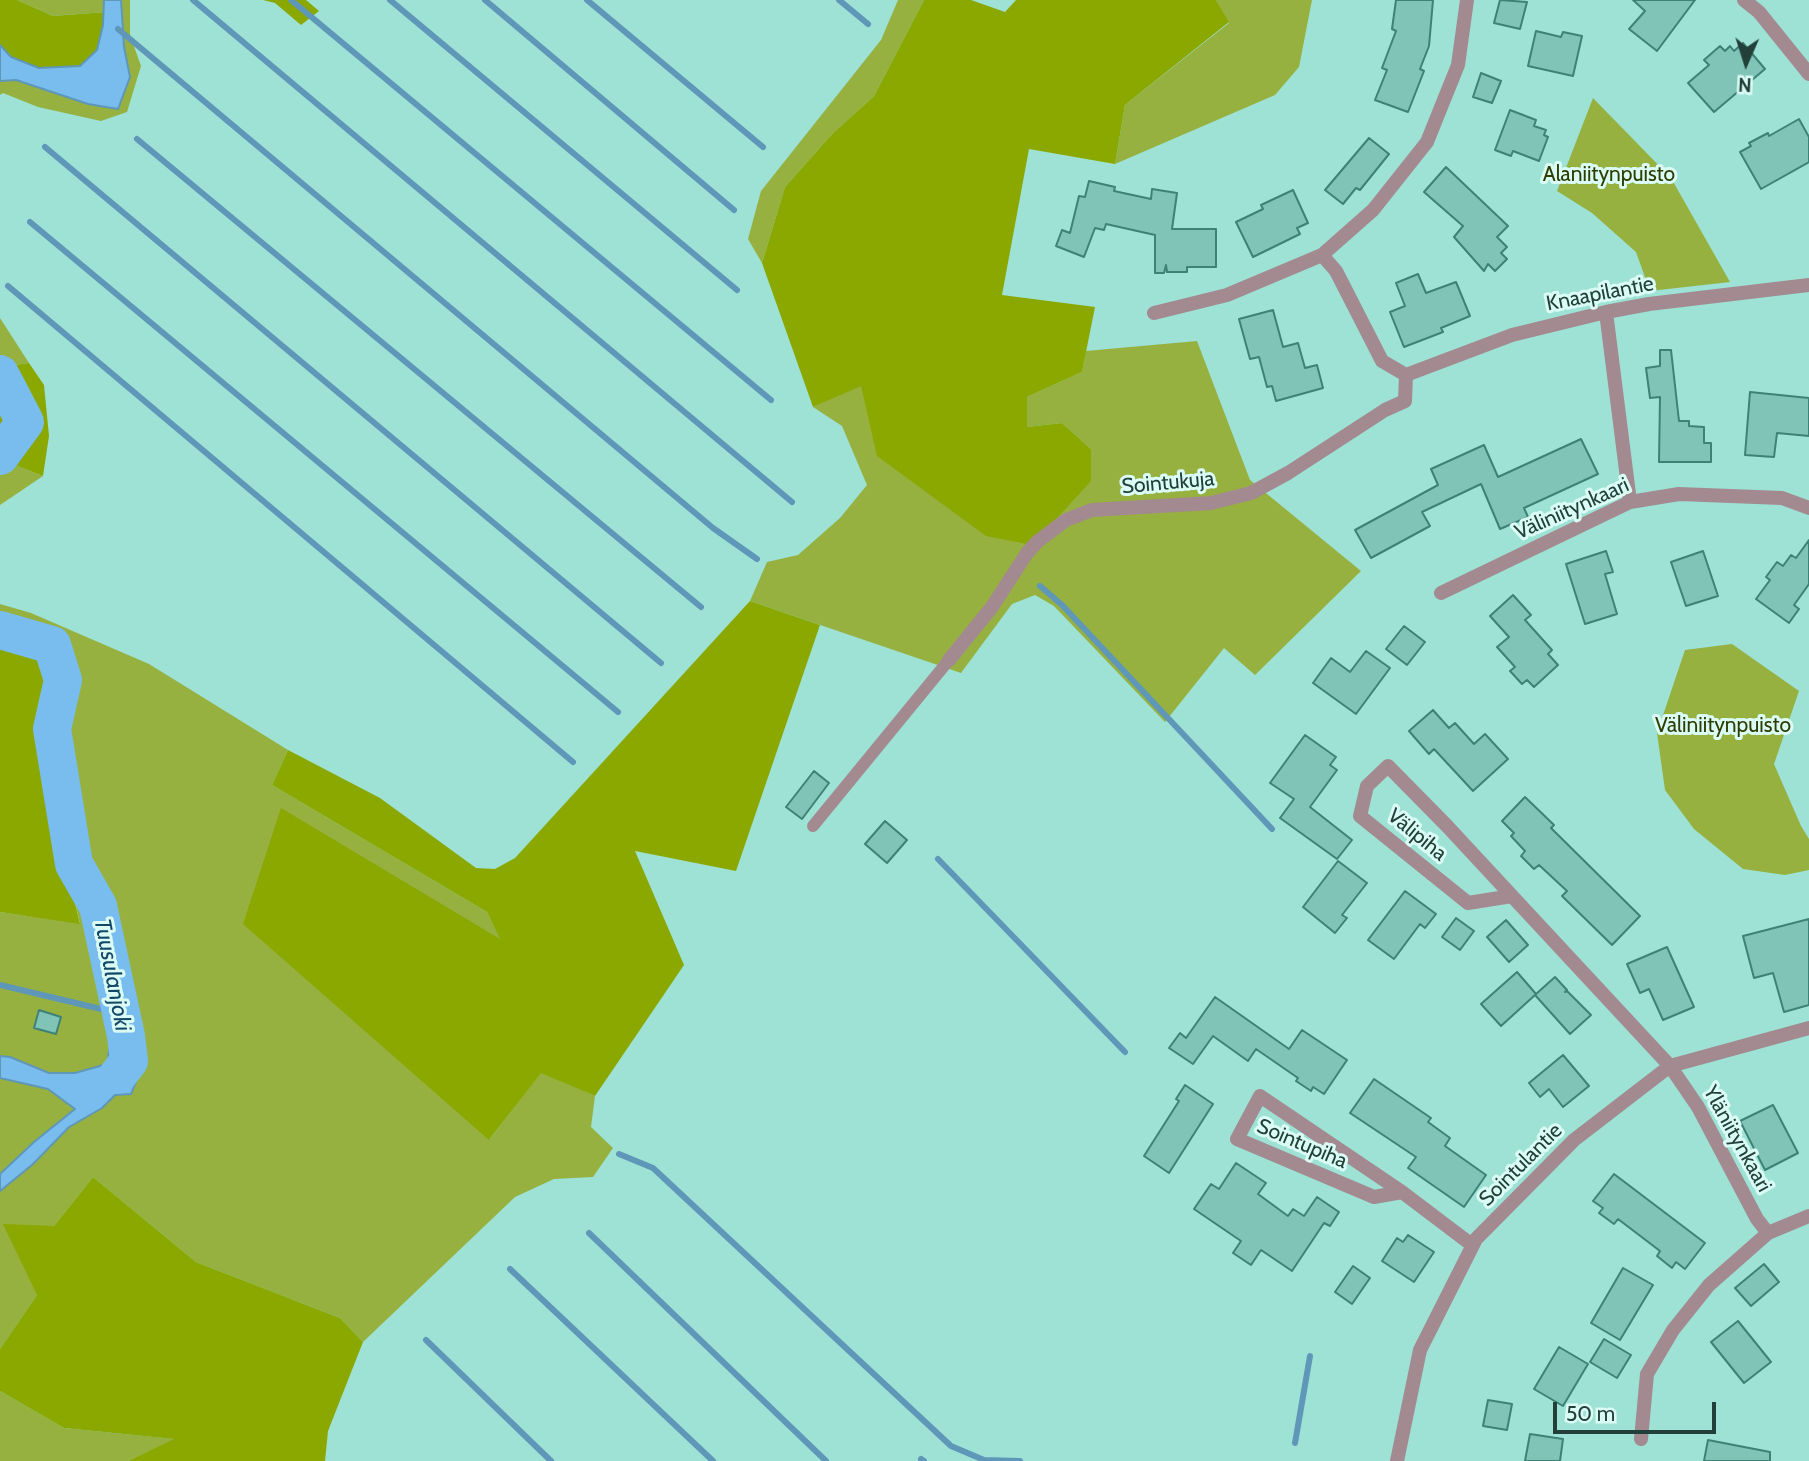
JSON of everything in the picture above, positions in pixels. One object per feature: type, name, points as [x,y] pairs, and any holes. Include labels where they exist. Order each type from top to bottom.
[{"type":"street","points":[[1154,313],[1227,295],[1322,255],[1373,209],[1427,142],[1458,65],[1467,0]]},
{"type":"street","points":[[1744,0],[1759,12],[1809,74]]},
{"type":"street","points":[[1322,255],[1336,271],[1382,361],[1406,374]]},
{"type":"street","name":"Knaapilantie","points":[[1406,374],[1512,335],[1606,312],[1649,304],[1809,285]]},
{"type":"street","points":[[1606,312],[1630,502]]},
{"type":"street","name":"Sointukuja","points":[[950,660],[992,607],[1027,553],[1066,520],[1092,510],[1211,503],[1251,493],[1288,473],[1385,410],[1405,401],[1406,374]]},
{"type":"street","name":"Väliniitynkaari","points":[[1441,593],[1630,502],[1679,494],[1782,498],[1809,508]]},
{"type":"street","name":"Välipiha","points":[[1512,896],[1468,903],[1360,816],[1367,786],[1388,766],[1512,896],[1670,1066]]},
{"type":"street","name":"Sointulantie","points":[[1397,1461],[1420,1350],[1472,1244],[1574,1140],[1670,1066],[1809,1028]]},
{"type":"street","name":"Yläniitynkaari","points":[[1670,1066],[1698,1107],[1757,1219],[1768,1233]]},
{"type":"street","name":"Sointupiha","points":[[1402,1192],[1374,1197],[1237,1139],[1259,1096],[1402,1192],[1472,1244]]},
{"type":"street","points":[[1641,1439],[1647,1374],[1673,1329],[1709,1285],[1768,1233],[1809,1216]]},
{"type":"lane","points":[[813,826],[950,660]]},
{"type":"green space","points":[[0,0],[17,0],[53,16],[106,12],[109,55],[80,66],[39,68],[11,57],[0,45]]},
{"type":"green space","points":[[17,0],[130,0],[130,35],[141,66],[127,112],[101,121],[38,107],[3,93],[0,95],[0,45],[106,12],[53,16]]},
{"type":"green space","points":[[263,0],[306,0],[319,11],[301,25],[275,3]]},
{"type":"green space","points":[[898,0],[924,0],[874,96],[832,134],[785,187],[762,263],[748,239],[761,191],[881,40]]},
{"type":"green space","points":[[924,0],[971,0],[1005,12],[1016,0],[1216,0],[1229,22],[1125,105],[1115,164],[1029,149],[1002,295],[1095,307],[1082,372],[1027,397],[1027,427],[1062,423],[1091,449],[1091,481],[1058,517],[1027,544],[986,536],[877,456],[861,386],[813,407],[762,263],[785,187],[832,134],[874,96]]},
{"type":"green space","points":[[1216,0],[1312,0],[1299,67],[1275,95],[1115,164],[1125,105],[1229,23]]},
{"type":"green space","name":"Alaniitynpuisto","points":[[1593,98],[1671,178],[1730,282],[1650,291],[1636,252],[1592,213],[1557,191]]},
{"type":"green space","points":[[0,318],[29,363],[0,367]]},
{"type":"green space","points":[[1197,341],[1250,480],[1361,571],[1255,675],[1224,648],[1165,722],[1054,606],[1035,595],[1012,604],[961,673],[750,601],[767,562],[798,555],[840,518],[867,485],[842,426],[813,407],[861,385],[1090,481],[1091,449],[1062,423],[1027,427],[1027,397],[1082,372],[1086,351]]},
{"type":"green space","points":[[29,363],[44,385],[49,436],[43,476],[0,459],[0,367]]},
{"type":"green space","points":[[0,459],[43,476],[0,505]]},
{"type":"green space","points":[[750,601],[820,625],[736,871],[635,851],[684,965],[595,1096],[541,1073],[489,1140],[243,924],[281,808],[500,939],[487,912],[272,785],[288,750],[380,798],[476,868],[495,869],[515,858]]},
{"type":"green space","points":[[0,604],[31,613],[149,664],[288,750],[272,785],[487,912],[501,940],[490,1139],[541,1072],[595,1096],[591,1127],[613,1148],[593,1177],[554,1179],[515,1197],[363,1342],[340,1318],[196,1262],[93,1177],[54,1226],[37,1295],[0,1349],[0,912],[80,923],[41,764],[51,677],[45,650],[0,638]]},
{"type":"green space","points":[[0,638],[45,650],[51,677],[41,764],[80,924],[0,912]]},
{"type":"green space","name":"Väliniitynpuisto","points":[[1732,644],[1799,691],[1774,764],[1809,839],[1809,870],[1785,875],[1743,869],[1694,829],[1665,790],[1657,733],[1685,650]]},
{"type":"green space","points":[[93,1177],[196,1262],[340,1318],[363,1342],[328,1431],[325,1461],[128,1461],[174,1439],[64,1428],[0,1391],[0,1349],[37,1295],[3,1224],[54,1226]]},
{"type":"green space","points":[[0,1391],[64,1428],[175,1439],[128,1461],[0,1461]]},
{"type":"water","points":[[104,0],[121,0],[124,47],[130,77],[118,109],[88,104],[16,80],[0,81],[0,45],[11,57],[39,68],[80,66],[97,50],[103,25]]},
{"type":"water","points":[[138,1026],[136,1082],[131,1094],[115,1095],[102,1108],[69,1127],[33,1164],[0,1191],[0,1174],[75,1109],[48,1089],[0,1078],[0,1056],[10,1057],[49,1073],[75,1073],[107,1064],[110,1045],[106,1027]]},
{"type":"building","points":[[1396,0],[1433,0],[1429,46],[1420,69],[1424,71],[1408,112],[1375,100],[1387,70],[1382,68],[1396,31],[1392,29]]},
{"type":"building","points":[[1500,0],[1527,2],[1520,29],[1494,23]]},
{"type":"building","points":[[1633,0],[1695,0],[1657,51],[1629,29],[1645,11]]},
{"type":"building","points":[[1536,31],[1561,37],[1563,32],[1582,36],[1573,76],[1528,66]]},
{"type":"building","points":[[1743,43],[1765,69],[1714,112],[1688,83],[1709,65],[1704,60],[1720,46],[1725,51],[1730,46],[1734,51]]},
{"type":"building","points":[[1481,73],[1501,81],[1492,103],[1473,97]]},
{"type":"building","points":[[1510,110],[1536,120],[1534,126],[1546,130],[1544,135],[1548,137],[1539,161],[1513,151],[1511,156],[1495,150]]},
{"type":"building","points":[[1799,119],[1809,137],[1809,162],[1761,189],[1740,152],[1751,146],[1749,143],[1768,133],[1769,136]]},
{"type":"building","points":[[1369,138],[1389,154],[1360,190],[1356,188],[1343,204],[1325,190]]},
{"type":"building","points":[[1446,167],[1508,226],[1497,237],[1507,247],[1501,253],[1507,259],[1495,271],[1488,264],[1484,271],[1454,237],[1463,226],[1424,192]]},
{"type":"building","points":[[1089,181],[1115,187],[1114,191],[1151,199],[1152,189],[1177,193],[1172,229],[1216,229],[1216,267],[1187,267],[1187,272],[1167,272],[1166,265],[1164,273],[1155,273],[1155,235],[1106,224],[1104,230],[1095,228],[1084,257],[1056,246],[1062,230],[1070,233],[1079,196],[1085,197]]},
{"type":"building","points":[[1293,190],[1308,223],[1297,228],[1300,234],[1253,257],[1236,222],[1263,209],[1261,205]]},
{"type":"building","points":[[1418,274],[1426,293],[1456,282],[1470,316],[1441,328],[1443,332],[1404,347],[1390,312],[1405,306],[1396,283]]},
{"type":"building","points":[[1273,310],[1283,347],[1298,343],[1305,368],[1317,365],[1323,388],[1276,401],[1272,386],[1267,387],[1259,357],[1250,359],[1239,319]]},
{"type":"building","points":[[1660,350],[1671,350],[1679,421],[1689,421],[1689,426],[1704,427],[1704,443],[1711,443],[1711,462],[1659,462],[1660,397],[1650,398],[1646,368],[1660,366]]},
{"type":"building","points":[[1750,392],[1809,398],[1809,436],[1777,433],[1774,457],[1745,455]]},
{"type":"building","points":[[1581,439],[1598,474],[1524,508],[1528,517],[1500,529],[1481,484],[1422,512],[1430,526],[1371,558],[1355,530],[1438,485],[1431,469],[1484,445],[1498,477]]},
{"type":"building","points":[[1809,540],[1809,584],[1794,605],[1799,609],[1789,623],[1756,599],[1770,580],[1766,577],[1777,562],[1783,566],[1791,555],[1796,558]]},
{"type":"building","points":[[1606,551],[1613,572],[1605,574],[1617,614],[1585,624],[1566,564]]},
{"type":"building","points":[[1703,551],[1718,596],[1686,606],[1671,562]]},
{"type":"building","points":[[1513,595],[1531,615],[1525,620],[1552,650],[1548,654],[1558,665],[1534,687],[1527,680],[1522,684],[1510,671],[1515,667],[1497,647],[1509,637],[1490,616]]},
{"type":"building","points":[[1404,626],[1425,642],[1407,665],[1386,649]]},
{"type":"building","points":[[1366,651],[1390,668],[1356,714],[1313,683],[1331,658],[1350,672]]},
{"type":"building","points":[[1433,710],[1449,728],[1455,723],[1474,744],[1485,734],[1508,759],[1473,791],[1434,749],[1429,754],[1409,731]]},
{"type":"building","points":[[1305,735],[1336,757],[1330,765],[1337,770],[1310,807],[1352,840],[1337,859],[1280,818],[1294,799],[1270,783]]},
{"type":"building","points":[[814,771],[829,783],[802,819],[786,807]]},
{"type":"building","points":[[1525,797],[1554,825],[1551,828],[1640,916],[1612,945],[1562,896],[1567,891],[1539,865],[1534,869],[1521,856],[1525,851],[1511,836],[1514,833],[1502,821]]},
{"type":"building","points":[[885,821],[907,840],[887,863],[865,844]]},
{"type":"building","points":[[1338,861],[1367,883],[1342,915],[1347,918],[1335,933],[1303,907]]},
{"type":"building","points":[[1405,891],[1436,914],[1425,928],[1420,924],[1394,959],[1368,940]]},
{"type":"building","points":[[1456,918],[1474,931],[1460,950],[1442,937]]},
{"type":"building","points":[[1809,919],[1809,1005],[1784,1012],[1773,973],[1754,978],[1743,936]]},
{"type":"building","points":[[1506,920],[1528,945],[1509,962],[1487,937]]},
{"type":"building","points":[[1667,947],[1694,1007],[1663,1020],[1649,989],[1640,993],[1627,964]]},
{"type":"building","points":[[1517,972],[1536,994],[1555,977],[1567,990],[1565,992],[1591,1015],[1570,1034],[1535,995],[1501,1026],[1481,1004]]},
{"type":"building","points":[[1215,997],[1289,1049],[1302,1030],[1347,1060],[1324,1094],[1313,1087],[1311,1091],[1296,1081],[1298,1078],[1256,1049],[1248,1061],[1213,1036],[1193,1064],[1169,1048],[1180,1033],[1186,1038]]},
{"type":"building","points":[[39,1010],[61,1017],[56,1034],[34,1028]]},
{"type":"building","points":[[1563,1055],[1589,1086],[1563,1107],[1549,1089],[1540,1097],[1529,1083]]},
{"type":"building","points":[[1374,1079],[1431,1118],[1428,1122],[1450,1138],[1445,1146],[1486,1175],[1464,1207],[1408,1168],[1416,1157],[1350,1113]]},
{"type":"building","points":[[1185,1085],[1213,1104],[1169,1173],[1144,1156],[1179,1101],[1176,1099]]},
{"type":"building","points":[[1773,1105],[1798,1153],[1765,1170],[1740,1121]]},
{"type":"building","points":[[1236,1163],[1266,1183],[1258,1194],[1288,1216],[1293,1209],[1304,1216],[1317,1197],[1339,1212],[1330,1226],[1324,1223],[1292,1271],[1261,1250],[1251,1265],[1233,1253],[1241,1241],[1194,1209],[1211,1184],[1219,1189]]},
{"type":"building","points":[[1614,1174],[1705,1243],[1685,1269],[1676,1262],[1672,1268],[1657,1256],[1660,1251],[1618,1219],[1614,1224],[1599,1213],[1603,1208],[1593,1201]]},
{"type":"building","points":[[1408,1235],[1434,1252],[1414,1282],[1382,1261],[1397,1238],[1403,1242]]},
{"type":"building","points":[[1764,1264],[1779,1282],[1751,1306],[1735,1288]]},
{"type":"building","points":[[1353,1266],[1370,1278],[1352,1304],[1335,1292]]},
{"type":"building","points":[[1623,1268],[1653,1285],[1620,1340],[1591,1323]]},
{"type":"building","points":[[1738,1321],[1771,1362],[1744,1383],[1711,1342]]},
{"type":"building","points":[[1604,1339],[1631,1355],[1617,1378],[1590,1362]]},
{"type":"building","points":[[1559,1347],[1588,1364],[1563,1406],[1534,1389]]},
{"type":"building","points":[[1488,1400],[1512,1404],[1507,1430],[1483,1426]]},
{"type":"building","points":[[1530,1434],[1563,1439],[1560,1461],[1525,1461]]},
{"type":"building","points":[[1708,1440],[1770,1452],[1770,1461],[1704,1461]]},
{"type":"waterway","points":[[193,0],[792,502]]},
{"type":"waterway","points":[[291,0],[771,400]]},
{"type":"waterway","points":[[390,0],[737,290]]},
{"type":"waterway","points":[[485,0],[734,210]]},
{"type":"waterway","points":[[587,0],[763,147]]},
{"type":"waterway","points":[[839,0],[868,24]]},
{"type":"waterway","points":[[118,29],[713,528],[757,559]]},
{"type":"waterway","points":[[137,139],[701,607]]},
{"type":"waterway","points":[[45,147],[661,663]]},
{"type":"waterway","points":[[30,222],[618,712]]},
{"type":"waterway","points":[[8,286],[573,762]]},
{"type":"waterway","name":"Tuusulanjoki","points":[[0,374],[25,422],[0,456]]},
{"type":"waterway","points":[[1040,586],[1062,605],[1272,829]]},
{"type":"waterway","name":"Tuusulanjoki","points":[[0,630],[52,645],[63,680],[52,729],[74,864],[98,906],[126,1036],[129,1061],[118,1075]]},
{"type":"waterway","points":[[938,859],[1125,1052]]},
{"type":"waterway","points":[[0,985],[122,1014]]},
{"type":"waterway","points":[[619,1154],[653,1168],[951,1446],[984,1460],[1020,1461]]},
{"type":"waterway","points":[[589,1233],[826,1461]]},
{"type":"waterway","points":[[510,1269],[713,1461]]},
{"type":"waterway","points":[[426,1340],[551,1461]]},
{"type":"waterway","points":[[1295,1443],[1310,1356]]}]
